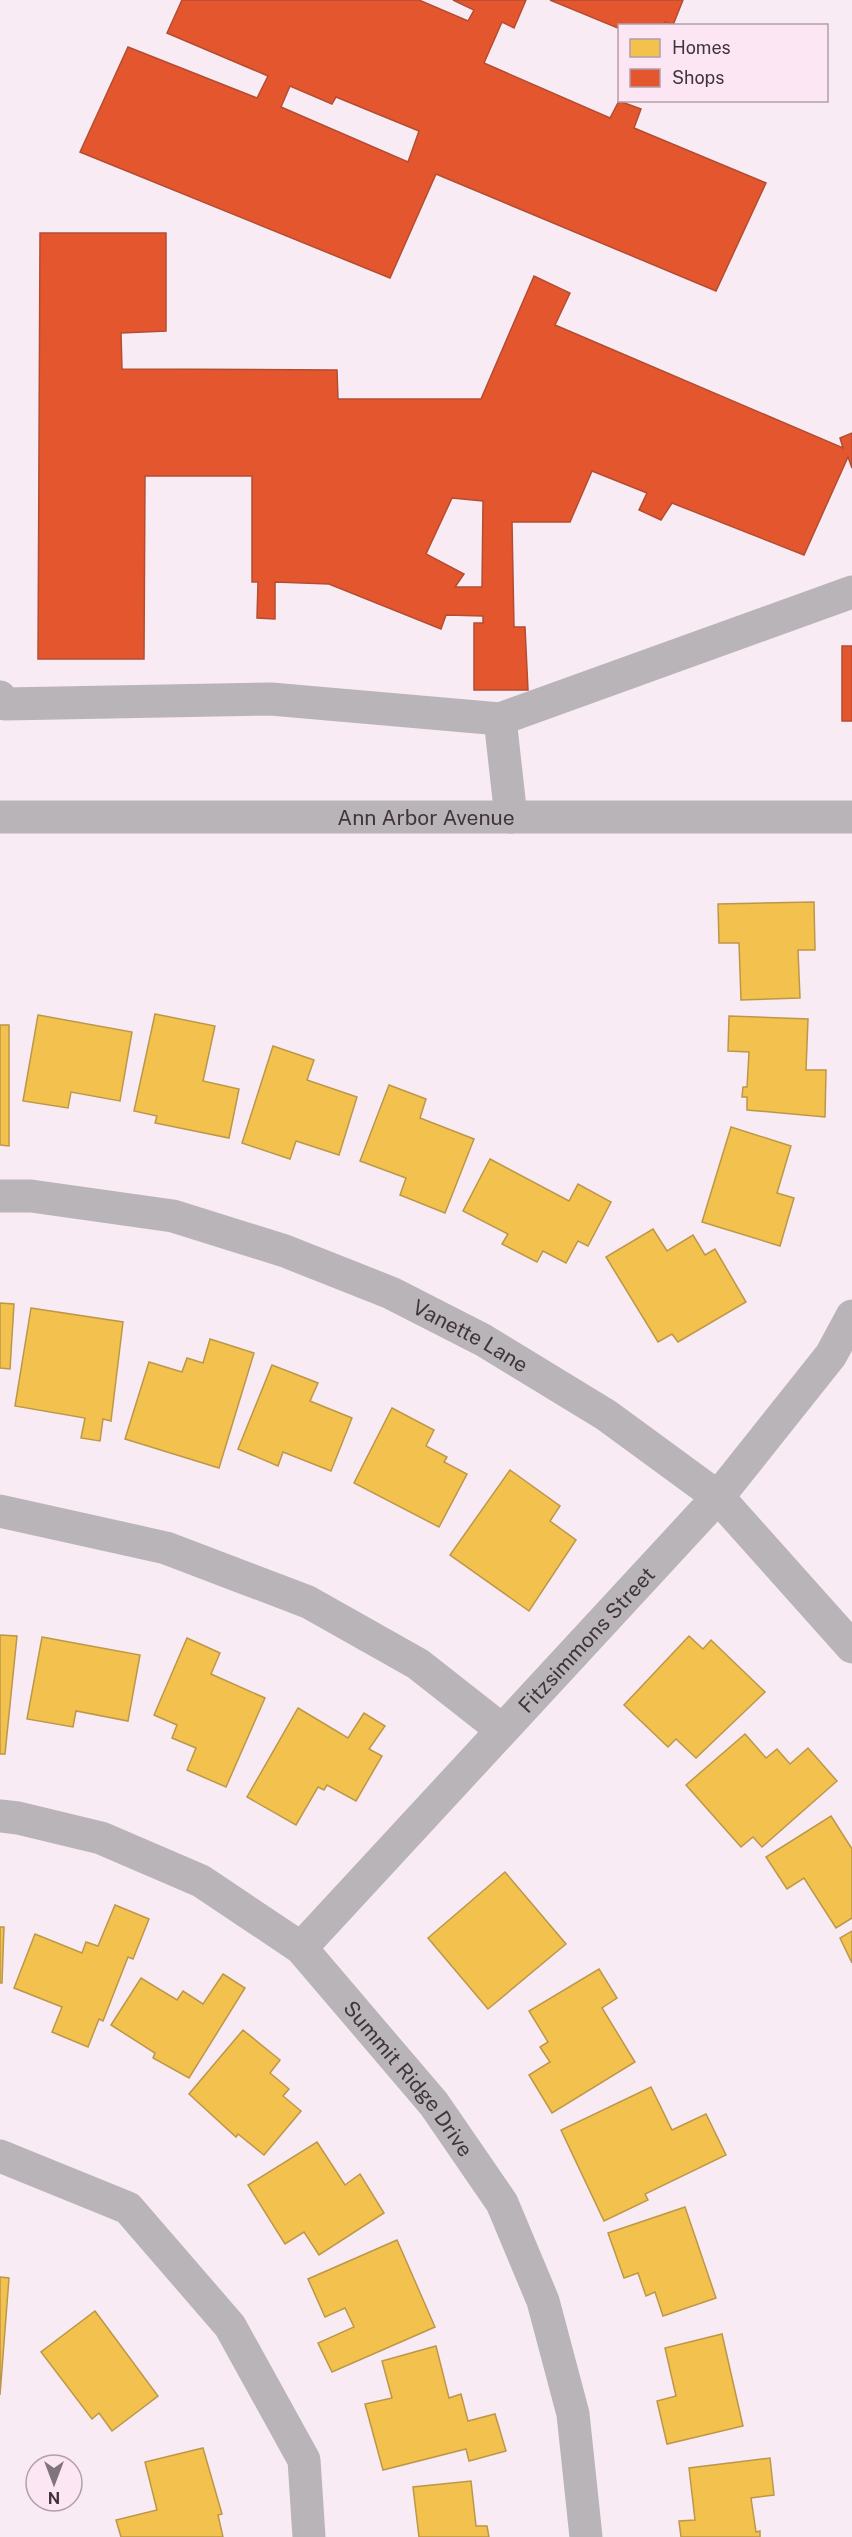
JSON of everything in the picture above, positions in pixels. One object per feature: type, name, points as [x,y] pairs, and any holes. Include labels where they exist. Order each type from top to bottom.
[{"type":"street","points":[[0,697],[5,704],[270,699],[500,719],[852,592]]},
{"type":"street","points":[[500,719],[511,817]]},
{"type":"street","name":"Ann Arbor Avenue","points":[[0,817],[852,817]]},
{"type":"street","name":"Vanette Lane","points":[[0,1196],[31,1196],[173,1216],[285,1251],[391,1293],[483,1340],[606,1415],[718,1497],[852,1647]]},
{"type":"street","name":"Fitzsimmons Street","points":[[301,1948],[718,1497],[831,1355],[852,1316]]},
{"type":"street","points":[[0,1511],[166,1548],[308,1602],[418,1664],[502,1730]]},
{"type":"street","name":"Summit Ridge Drive","points":[[0,1816],[18,1818],[101,1838],[201,1881],[301,1948],[435,2104],[502,2203],[543,2301],[573,2414],[586,2537]]},
{"type":"street","points":[[0,2156],[128,2208],[230,2325],[304,2460],[309,2537]]},
{"type":"building: Homes","points":[[814,902],[815,950],[798,950],[800,998],[741,1000],[739,943],[719,943],[718,904]]},
{"type":"building: Homes","points":[[155,1014],[215,1026],[203,1081],[239,1089],[229,1138],[155,1123],[157,1116],[134,1111]]},
{"type":"building: Homes","points":[[38,1015],[132,1032],[120,1101],[71,1092],[68,1108],[23,1101]]},
{"type":"building: Homes","points":[[729,1016],[808,1019],[806,1070],[826,1070],[825,1117],[747,1110],[747,1097],[742,1097],[743,1087],[747,1087],[749,1052],[728,1051]]},
{"type":"building: Homes","points":[[0,1025],[9,1025],[9,1146],[0,1145]]},
{"type":"building: Homes","points":[[273,1046],[314,1060],[307,1080],[357,1097],[339,1155],[296,1141],[290,1159],[242,1143]]},
{"type":"building: Homes","points":[[389,1085],[426,1099],[420,1118],[474,1139],[445,1213],[400,1195],[406,1178],[360,1161]]},
{"type":"building: Homes","points":[[731,1127],[791,1146],[777,1193],[794,1198],[780,1246],[702,1222]]},
{"type":"building: Homes","points":[[490,1159],[569,1201],[578,1184],[611,1202],[588,1246],[578,1241],[566,1263],[543,1251],[537,1262],[502,1244],[508,1234],[463,1211]]},
{"type":"building: Homes","points":[[653,1229],[667,1251],[693,1235],[705,1255],[715,1249],[746,1302],[678,1342],[672,1334],[658,1342],[606,1257]]},
{"type":"building: Homes","points":[[0,1303],[14,1304],[10,1369],[0,1368]]},
{"type":"building: Homes","points":[[31,1308],[123,1322],[111,1421],[103,1419],[100,1441],[81,1438],[85,1418],[15,1406]]},
{"type":"building: Homes","points":[[210,1339],[254,1353],[219,1468],[125,1439],[149,1362],[182,1372],[187,1358],[203,1363]]},
{"type":"building: Homes","points":[[272,1365],[318,1383],[310,1401],[352,1418],[331,1471],[283,1452],[278,1466],[238,1449]]},
{"type":"building: Homes","points":[[392,1408],[434,1430],[426,1446],[447,1457],[444,1462],[467,1474],[439,1527],[354,1483]]},
{"type":"building: Homes","points":[[510,1470],[560,1506],[550,1521],[576,1540],[529,1611],[450,1555]]},
{"type":"building: Homes","points":[[0,1635],[17,1636],[5,1754],[0,1754]]},
{"type":"building: Homes","points":[[689,1636],[703,1649],[711,1640],[765,1692],[696,1758],[676,1739],[668,1747],[624,1705]]},
{"type":"building: Homes","points":[[42,1637],[140,1655],[128,1721],[76,1711],[73,1727],[27,1719]]},
{"type":"building: Homes","points":[[187,1638],[220,1653],[211,1674],[265,1698],[226,1787],[187,1770],[196,1748],[172,1738],[177,1725],[154,1715]]},
{"type":"building: Homes","points":[[298,1708],[348,1738],[364,1713],[385,1726],[369,1749],[382,1756],[356,1801],[327,1785],[324,1790],[318,1787],[296,1825],[247,1797]]},
{"type":"building: Homes","points":[[745,1734],[766,1758],[777,1749],[790,1764],[808,1748],[837,1781],[762,1847],[753,1837],[741,1847],[686,1785]]},
{"type":"building: Homes","points":[[831,1816],[852,1849],[852,1918],[836,1928],[804,1878],[787,1889],[766,1857]]},
{"type":"building: Homes","points":[[505,1872],[566,1944],[488,2009],[428,1938]]},
{"type":"building: Homes","points":[[115,1905],[149,1919],[133,1959],[128,1957],[103,2021],[99,2019],[88,2047],[52,2032],[62,2007],[14,1988],[35,1934],[82,1953],[86,1942],[98,1946]]},
{"type":"building: Homes","points":[[0,1927],[4,1927],[2,1983],[0,1983]]},
{"type":"building: Homes","points":[[852,1931],[852,1963],[840,1938]]},
{"type":"building: Homes","points":[[599,1969],[617,1998],[602,2008],[635,2062],[552,2113],[529,2075],[550,2062],[540,2047],[548,2042],[529,2011]]},
{"type":"building: Homes","points":[[223,1974],[245,1988],[189,2078],[153,2058],[155,2053],[111,2025],[141,1978],[177,2000],[183,1991],[203,2004]]},
{"type":"building: Homes","points":[[243,2030],[280,2060],[270,2073],[289,2089],[283,2096],[301,2111],[264,2155],[238,2134],[236,2137],[189,2094]]},
{"type":"building: Homes","points":[[651,2087],[672,2130],[706,2114],[726,2155],[645,2194],[648,2200],[604,2221],[561,2130]]},
{"type":"building: Homes","points":[[317,2142],[345,2185],[360,2174],[384,2213],[319,2255],[304,2232],[285,2244],[248,2185]]},
{"type":"building: Homes","points":[[685,2207],[716,2298],[663,2316],[655,2292],[646,2296],[638,2273],[624,2278],[608,2233]]},
{"type":"building: Homes","points":[[397,2240],[435,2327],[332,2372],[318,2343],[354,2327],[345,2308],[325,2317],[308,2279]]},
{"type":"building: Homes","points":[[0,2277],[9,2278],[0,2395]]},
{"type":"building: Homes","points":[[95,2311],[158,2396],[112,2431],[99,2413],[92,2419],[41,2352]]},
{"type":"building: Homes","points":[[722,2334],[743,2426],[667,2444],[657,2401],[676,2396],[665,2348]]},
{"type":"building: Homes","points":[[436,2346],[449,2398],[461,2394],[468,2421],[495,2414],[506,2451],[469,2461],[466,2449],[383,2470],[365,2404],[392,2398],[382,2361]]},
{"type":"building: Homes","points":[[203,2448],[222,2514],[218,2515],[223,2537],[121,2537],[116,2520],[157,2510],[145,2462]]},
{"type":"building: Homes","points":[[770,2458],[774,2495],[751,2498],[756,2532],[760,2531],[760,2537],[681,2537],[679,2521],[695,2520],[689,2468]]},
{"type":"building: Homes","points":[[471,2481],[476,2526],[487,2526],[489,2537],[419,2537],[413,2487]]},
{"type":"building: Shops","points":[[182,0],[419,0],[468,21],[474,10],[453,0],[526,0],[514,28],[502,22],[484,63],[610,118],[618,102],[641,109],[634,128],[766,183],[716,291],[436,174],[390,278],[80,152],[128,47],[257,98],[268,76],[167,33]],"holes":[[[290,86],[332,104],[336,97],[419,131],[408,162],[281,107]]]},
{"type":"building: Shops","points":[[550,0],[683,0],[673,24],[665,22],[664,24],[618,24],[618,28]]},
{"type":"building: Shops","points":[[40,233],[166,233],[166,331],[121,333],[122,369],[337,370],[338,399],[481,399],[534,276],[570,293],[555,325],[843,448],[840,438],[852,433],[852,468],[848,457],[804,555],[672,503],[661,520],[639,510],[647,493],[592,471],[570,522],[512,522],[514,627],[525,627],[528,690],[474,690],[474,623],[483,623],[483,616],[446,615],[441,629],[329,584],[275,582],[275,619],[257,618],[258,582],[252,582],[252,476],[145,476],[144,659],[38,659]],"holes":[[[452,498],[483,501],[482,587],[455,587],[464,574],[426,554]]]},
{"type":"building: Shops","points":[[842,646],[852,646],[852,721],[842,721]]}]
